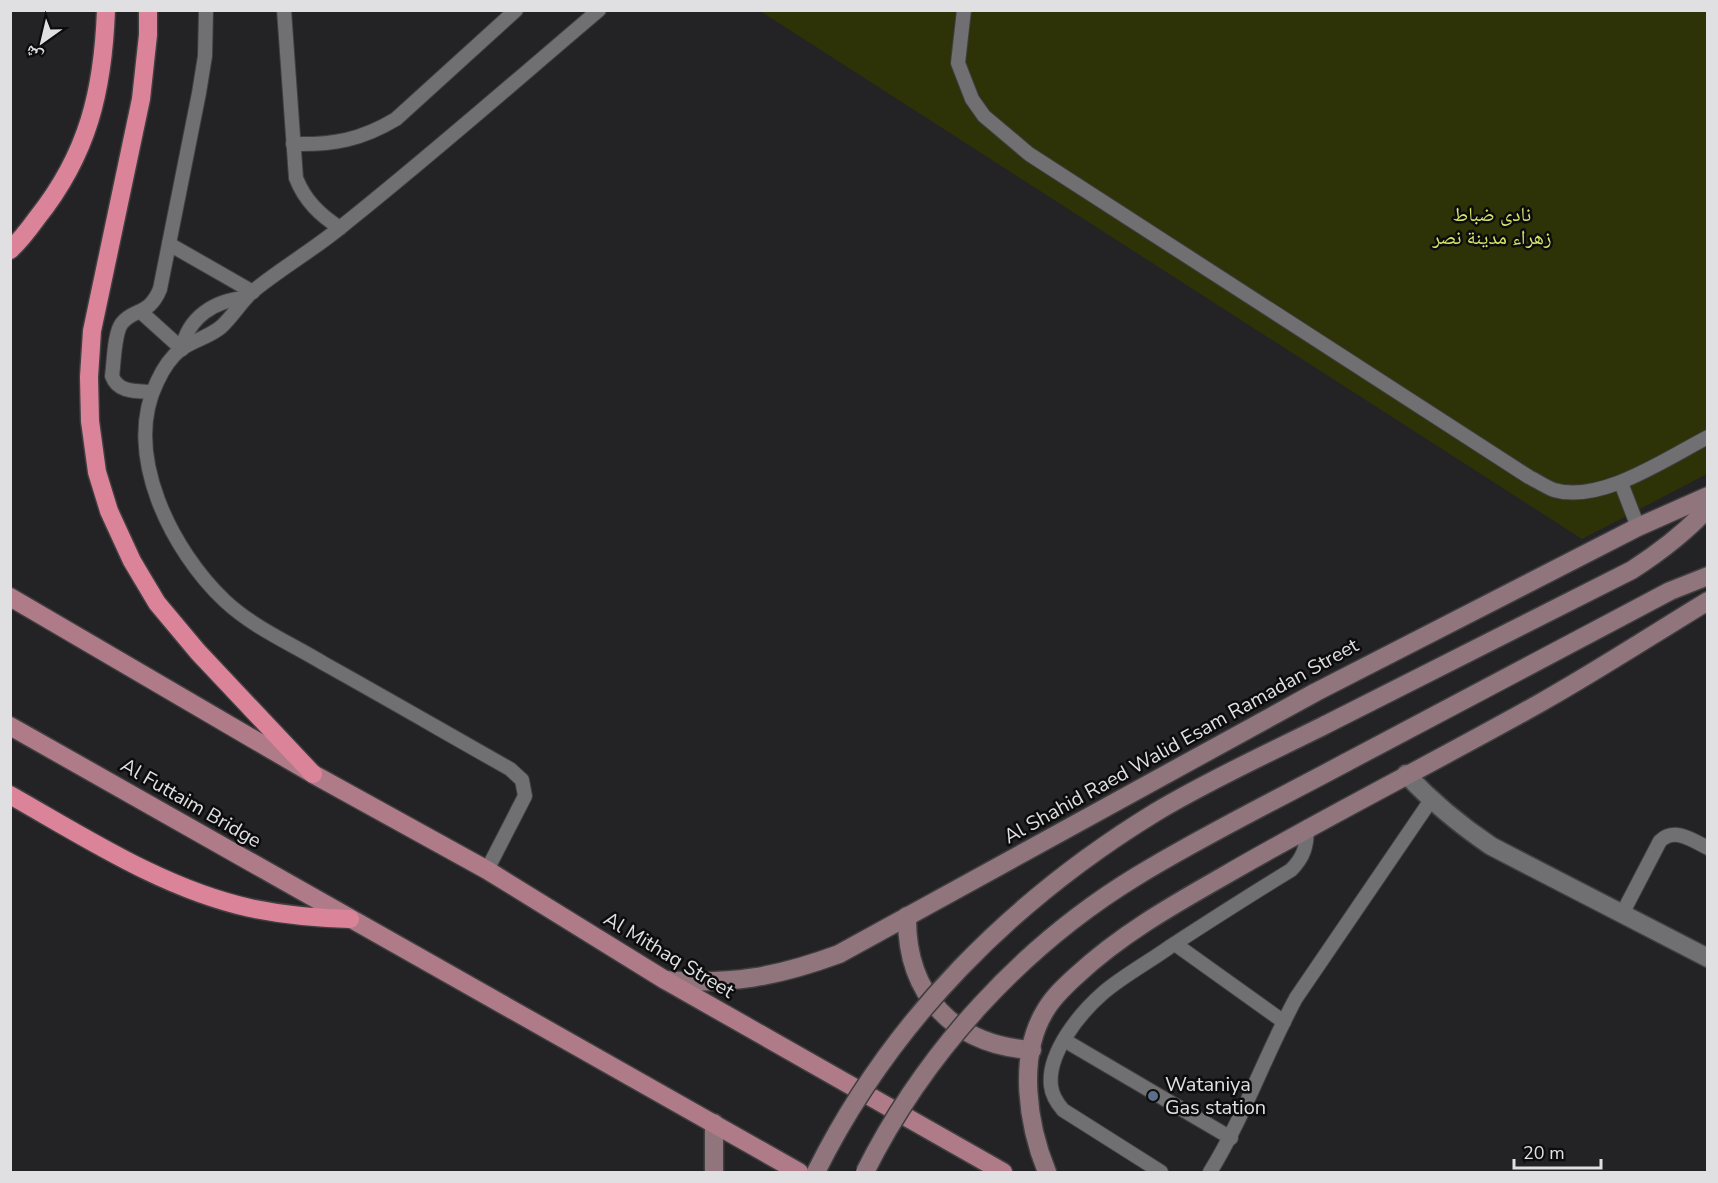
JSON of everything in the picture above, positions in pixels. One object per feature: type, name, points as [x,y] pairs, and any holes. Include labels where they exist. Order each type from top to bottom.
[{"type":"highway","points":[[10,250],[53,198],[82,146],[97,97],[106,10]]},
{"type":"highway","points":[[148,10],[148,35],[141,99],[92,331],[89,377],[90,421],[97,472],[109,511],[132,561],[157,603],[198,652],[314,774]]},
{"type":"highway","points":[[10,795],[108,850],[200,894],[249,908],[299,917],[350,920]]},
{"type":"main road","points":[[10,597],[314,774]]},
{"type":"main road","name":"Al Futtaim Bridge","points":[[10,726],[350,920]]},
{"type":"main road","name":"Al Mithaq Street","points":[[314,774],[487,870],[665,980],[1003,1173]]},
{"type":"main road","points":[[350,920],[800,1173]]},
{"type":"street","name":"Al Shahid Raed Walid Esam Ramadan Street","points":[[665,980],[721,982],[781,973],[839,954],[1316,692],[1638,527],[1707,496]]},
{"type":"street","points":[[816,1173],[848,1112],[874,1072],[939,989],[975,951],[1017,913],[1080,864],[1157,812],[1208,783],[1632,570],[1659,553],[1684,533],[1707,508]]},
{"type":"street","points":[[865,1173],[896,1117],[963,1025],[1002,983],[1044,944],[1089,908],[1137,876],[1345,763],[1670,591],[1707,576]]},
{"type":"street","points":[[1047,1173],[1039,1154],[1032,1126],[1029,1101],[1029,1075],[1038,1024],[1044,1011],[1064,987],[1098,955],[1142,924],[1307,827],[1541,702],[1707,601]]},
{"type":"street","points":[[1406,774],[1431,801],[1460,825],[1491,846],[1707,958]]},
{"type":"street","points":[[908,916],[907,938],[918,980],[944,1016],[959,1028],[984,1041],[1032,1050]]},
{"type":"street","points":[[714,1123],[714,1173]]},
{"type":"lane","points":[[152,392],[120,388],[114,381],[112,376],[118,331],[129,317],[141,312],[156,300],[160,289],[199,93],[205,56],[206,10]]},
{"type":"lane","points":[[284,10],[296,178],[301,191],[316,210],[340,228]]},
{"type":"lane","points":[[292,144],[321,144],[348,140],[375,132],[396,119],[516,10]]},
{"type":"lane","points":[[487,870],[525,796],[522,780],[510,769],[272,635],[247,619],[224,600],[186,554],[159,502],[146,451],[147,418],[152,392],[165,368],[182,349],[206,338],[222,326],[235,314],[249,295],[340,228],[599,10]]},
{"type":"lane","points":[[964,10],[958,63],[972,99],[984,116],[1029,154],[1529,477],[1554,490],[1574,492],[1603,488],[1621,483],[1707,437]]},
{"type":"lane","points":[[169,244],[249,295]]},
{"type":"lane","points":[[182,349],[192,323],[207,310],[227,300],[249,295]]},
{"type":"lane","points":[[141,312],[182,349]]},
{"type":"lane","points":[[1621,483],[1638,527]]},
{"type":"lane","points":[[1210,1173],[1231,1138],[1284,1022],[1316,968],[1431,801]]},
{"type":"lane","points":[[1161,1173],[1063,1110],[1055,1099],[1051,1087],[1051,1076],[1064,1040],[1079,1018],[1106,991],[1291,870],[1298,863],[1307,845],[1307,827]]},
{"type":"lane","points":[[1622,915],[1660,841],[1665,836],[1673,833],[1681,835],[1707,848]]},
{"type":"lane","points":[[1175,944],[1284,1022]]},
{"type":"lane","points":[[1064,1040],[1231,1138]]},
{"type":"green space","name":"نادى ضباط زهراء مدينة نصر","points":[[760,11],[1707,11],[1707,474],[1582,539]]},
{"type":"place","name":"Wataniya Gas station","points":[[1153,1096]]}]
